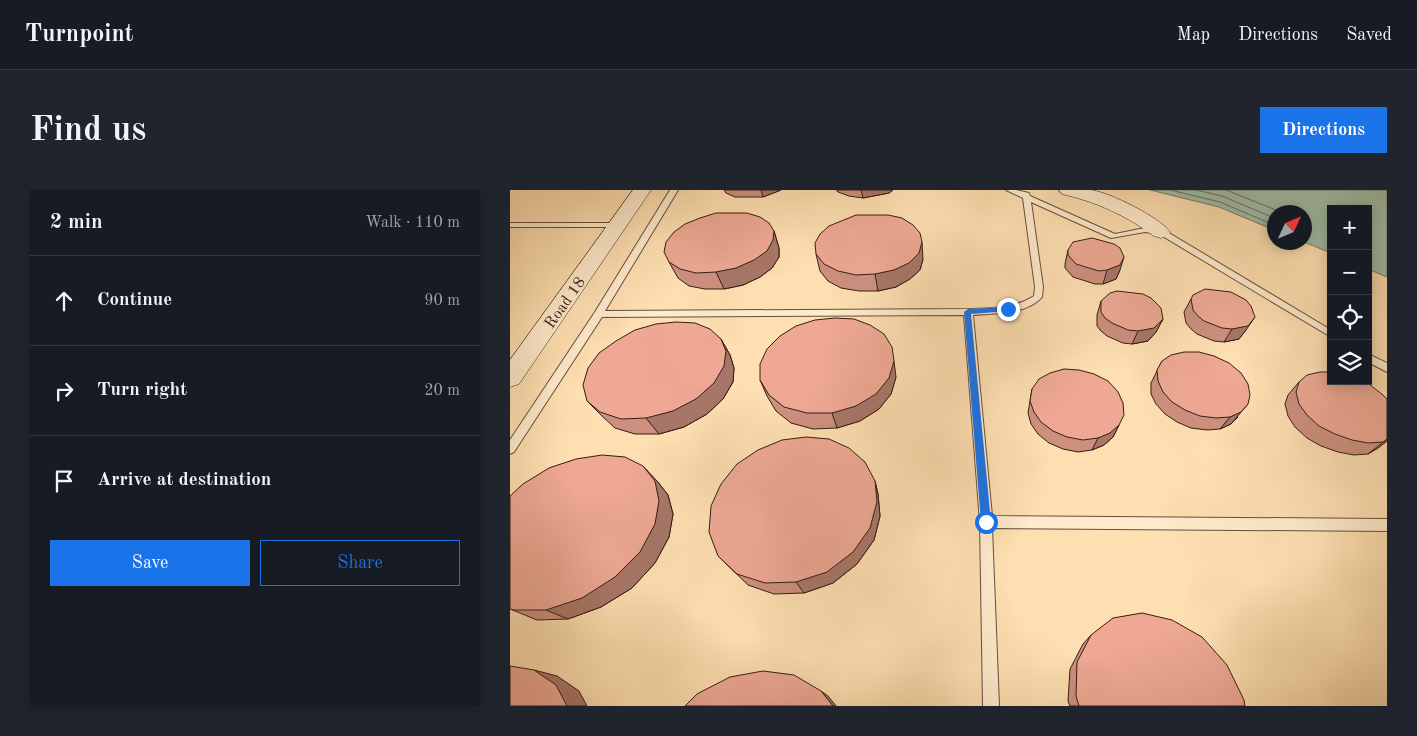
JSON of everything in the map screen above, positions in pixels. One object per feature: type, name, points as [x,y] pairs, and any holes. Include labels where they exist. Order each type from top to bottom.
[{"type":"street","name":"Road 18","points":[[510,378],[642,190]]},
{"type":"street","points":[[1068,190],[1083,192],[1119,206],[1143,219],[1161,232]]},
{"type":"lane","points":[[510,449],[599,314],[674,190]]},
{"type":"lane","points":[[1010,190],[1026,195],[1114,236],[1144,230],[1161,232],[1327,332]]},
{"type":"lane","points":[[599,314],[968,312],[1008,309],[1030,304],[1038,297],[1039,287],[1026,195]]},
{"type":"lane","points":[[510,225],[617,225]]},
{"type":"lane","points":[[968,312],[986,522],[991,706]]},
{"type":"lane","points":[[1372,359],[1387,368]]},
{"type":"lane","points":[[986,522],[1387,525]]},
{"type":"water","points":[[1150,190],[1387,190],[1387,277],[1372,271],[1372,205],[1327,205],[1327,251],[1312,245],[1312,205],[1267,205],[1267,227],[1219,207]]},
{"type":"building","points":[[716,213],[747,213],[760,217],[769,223],[774,231],[773,240],[767,251],[754,260],[736,268],[716,272],[696,273],[680,269],[669,262],[664,252],[666,242],[674,232],[685,224]]},
{"type":"building","points":[[856,215],[888,215],[902,218],[913,225],[920,233],[922,242],[919,253],[909,263],[894,270],[875,274],[856,275],[838,271],[824,264],[816,254],[815,243],[820,234],[829,226]]},
{"type":"building","points":[[1092,238],[1114,244],[1120,248],[1124,257],[1120,265],[1099,271],[1076,264],[1068,255],[1068,250],[1073,242]]},
{"type":"building","points":[[1205,289],[1231,292],[1246,300],[1251,306],[1255,317],[1248,326],[1232,329],[1222,328],[1204,321],[1193,310],[1191,299],[1193,295]]},
{"type":"building","points":[[1117,291],[1143,294],[1151,298],[1161,308],[1163,319],[1154,328],[1138,331],[1128,330],[1112,323],[1101,312],[1101,301],[1110,293]]},
{"type":"building","points":[[854,319],[870,325],[884,334],[892,347],[894,361],[889,378],[876,394],[856,406],[832,413],[807,413],[784,407],[769,395],[760,380],[760,364],[767,349],[780,336],[796,326],[815,320]]},
{"type":"building","points":[[695,323],[710,329],[721,339],[726,351],[724,366],[714,383],[696,399],[673,411],[646,418],[621,419],[600,412],[587,401],[583,385],[588,368],[599,353],[635,330],[656,324]]},
{"type":"building","points":[[1184,352],[1199,352],[1214,356],[1229,363],[1241,373],[1248,384],[1250,395],[1248,404],[1241,412],[1230,417],[1200,416],[1172,402],[1163,392],[1158,381],[1157,370],[1162,361],[1171,355]]},
{"type":"building","points":[[1064,369],[1094,374],[1108,381],[1118,392],[1123,403],[1124,415],[1119,425],[1110,433],[1098,438],[1083,440],[1067,437],[1053,431],[1041,422],[1034,412],[1030,401],[1032,389],[1039,379]]},
{"type":"building","points":[[1327,372],[1327,385],[1370,385],[1383,395],[1387,399],[1387,439],[1383,442],[1368,443],[1352,440],[1319,426],[1299,404],[1296,392],[1299,382],[1307,375]]},
{"type":"building","points":[[806,437],[829,439],[849,448],[865,462],[875,481],[877,502],[870,528],[853,552],[827,572],[796,582],[765,583],[737,574],[718,556],[709,532],[711,506],[721,484],[737,464],[758,450],[782,440]]},
{"type":"building","points":[[602,455],[625,457],[643,466],[655,481],[659,501],[655,524],[640,552],[615,577],[582,598],[546,610],[510,609],[510,496],[523,484],[549,468],[576,459]]},
{"type":"building","points":[[1142,613],[1172,620],[1202,637],[1227,665],[1245,706],[1079,706],[1076,696],[1077,662],[1091,635],[1113,618]]},
{"type":"building","points":[[510,666],[534,670],[556,685],[567,706],[510,706]]},
{"type":"building","points":[[763,671],[794,675],[821,691],[833,706],[685,706],[697,694],[730,677]]},
{"type":"route","points":[[986,522],[968,312],[1008,309]]}]
